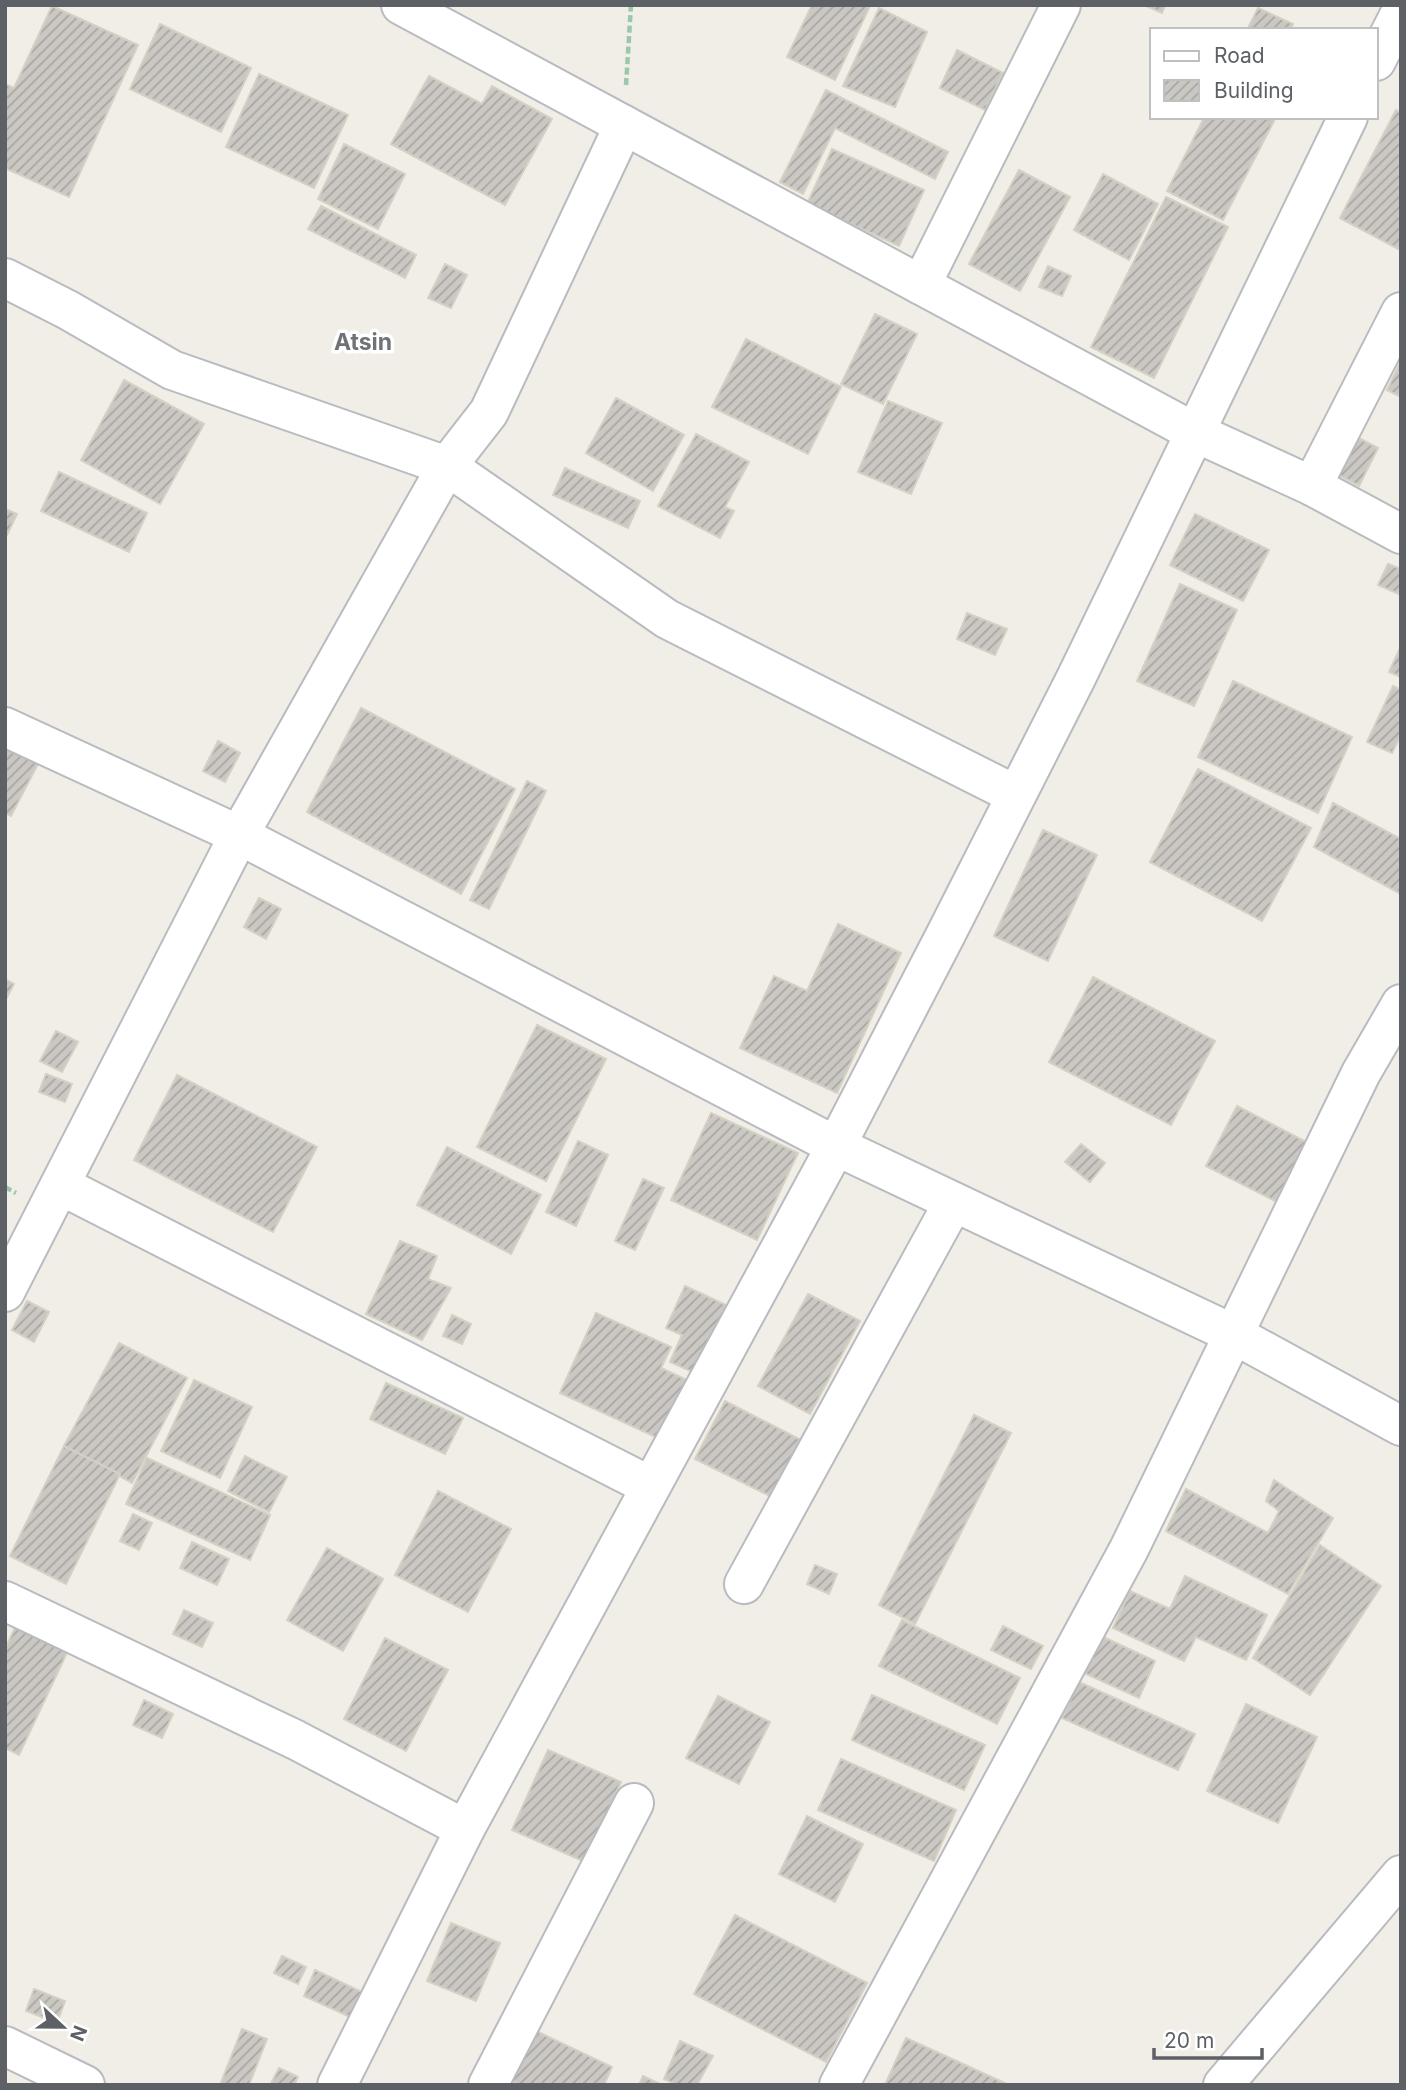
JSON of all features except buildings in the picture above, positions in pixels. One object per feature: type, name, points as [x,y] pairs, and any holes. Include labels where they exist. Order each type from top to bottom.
[{"type":"street","points":[[401,5],[1194,432],[1312,486],[1401,534]]},
{"type":"street","points":[[922,285],[1061,5]]},
{"type":"street","points":[[1378,57],[1401,12]]},
{"type":"street","points":[[337,2085],[465,1829],[836,1146],[1016,795],[1348,119]]},
{"type":"street","points":[[5,1292],[239,835],[446,466],[489,412],[624,125]]},
{"type":"street","points":[[5,278],[68,310],[172,370],[446,466],[667,619],[1016,795]]},
{"type":"street","points":[[1312,486],[1401,312]]},
{"type":"street","points":[[5,727],[239,835],[836,1146],[1233,1334],[1401,1426]]},
{"type":"street","points":[[839,2085],[1129,1549],[1361,1073],[1401,1004]]},
{"type":"street","points":[[60,1185],[650,1486]]},
{"type":"street","points":[[744,1584],[953,1203]]},
{"type":"street","points":[[5,1601],[296,1740],[465,1829]]},
{"type":"street","points":[[488,2085],[634,1803]]},
{"type":"street","points":[[1223,2085],[1401,1875]]},
{"type":"street","points":[[5,2046],[85,2085]]},
{"type":"path","points":[[624,125],[631,5]]},
{"type":"district","name":"Atsin","points":[[363,342]]}]
